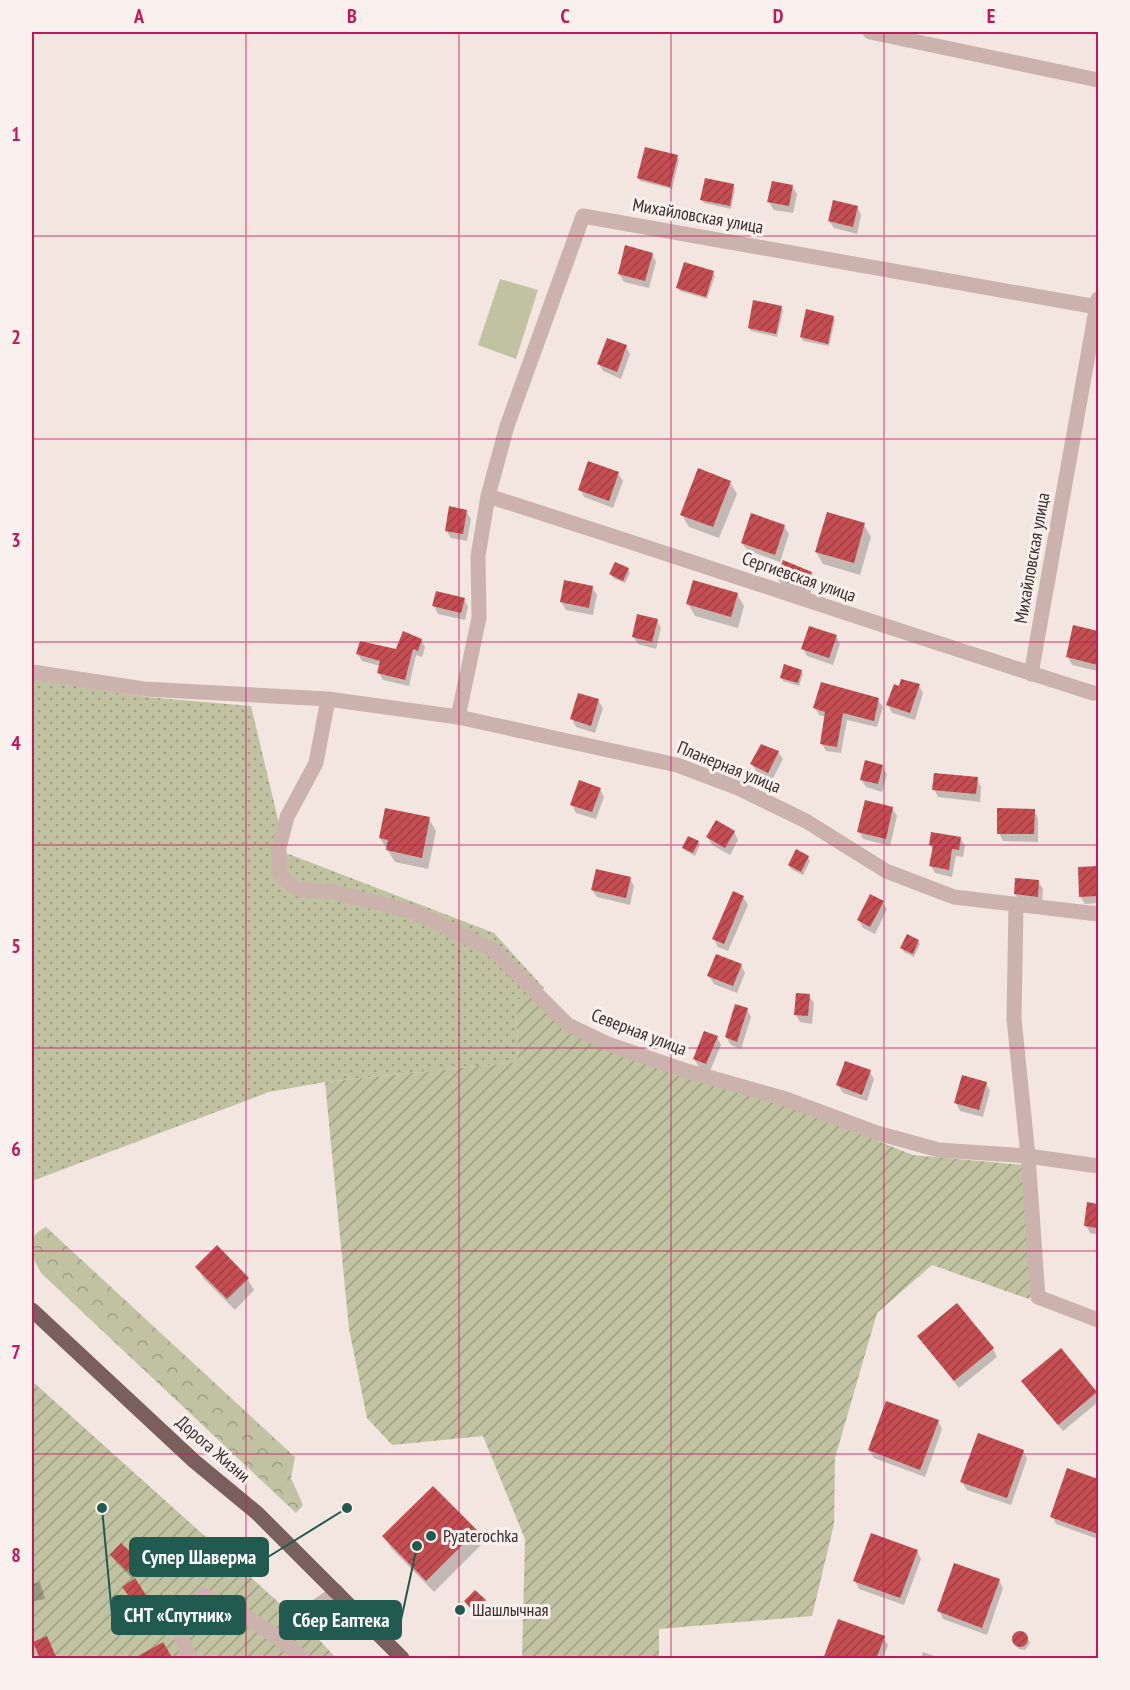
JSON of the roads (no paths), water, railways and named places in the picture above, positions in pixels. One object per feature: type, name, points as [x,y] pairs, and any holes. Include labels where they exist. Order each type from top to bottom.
[{"type":"main road","name":"Дорога Жизни","points":[[32,1310],[194,1461],[257,1513],[402,1659]]},
{"type":"main road","name":"Дорога Жизни","points":[[364,1621],[390,1659]]},
{"type":"street","points":[[870,32],[1098,80]]},
{"type":"street","name":"Михайловская улица","points":[[488,496],[507,426],[583,216],[1098,302],[1031,674]]},
{"type":"street","points":[[459,717],[479,618],[478,556],[488,496]]},
{"type":"street","name":"Сергиевская улица","points":[[488,496],[684,558],[1031,674],[1098,693]]},
{"type":"street","name":"Планерная улица","points":[[32,672],[144,689],[328,699],[459,717],[677,765],[738,788],[806,821],[886,871],[954,897],[1098,914]]},
{"type":"street","name":"Северная улица","points":[[328,699],[316,763],[287,817],[279,848],[279,874],[296,890],[333,892],[414,912],[493,950],[568,1025],[608,1044],[687,1071],[786,1099],[877,1133],[939,1150],[1028,1156],[1098,1166]]},
{"type":"street","points":[[1016,904],[1014,1019],[1028,1156],[1038,1297],[1098,1320]]},
{"type":"street","points":[[281,1640],[306,1614],[337,1592]]},
{"type":"street","points":[[189,1659],[181,1636],[181,1610],[203,1595],[238,1611],[281,1640],[303,1659]]},
{"type":"place","name":"СНТ «Спутник»","points":[[102,1508]]},
{"type":"place","name":"Супер Шаверма","points":[[347,1508]]},
{"type":"place","name":"Pyaterochka","points":[[431,1536]]},
{"type":"place","name":"Сбер Еаптека","points":[[417,1546]]},
{"type":"place","name":"Шашлычная","points":[[460,1610]]}]
